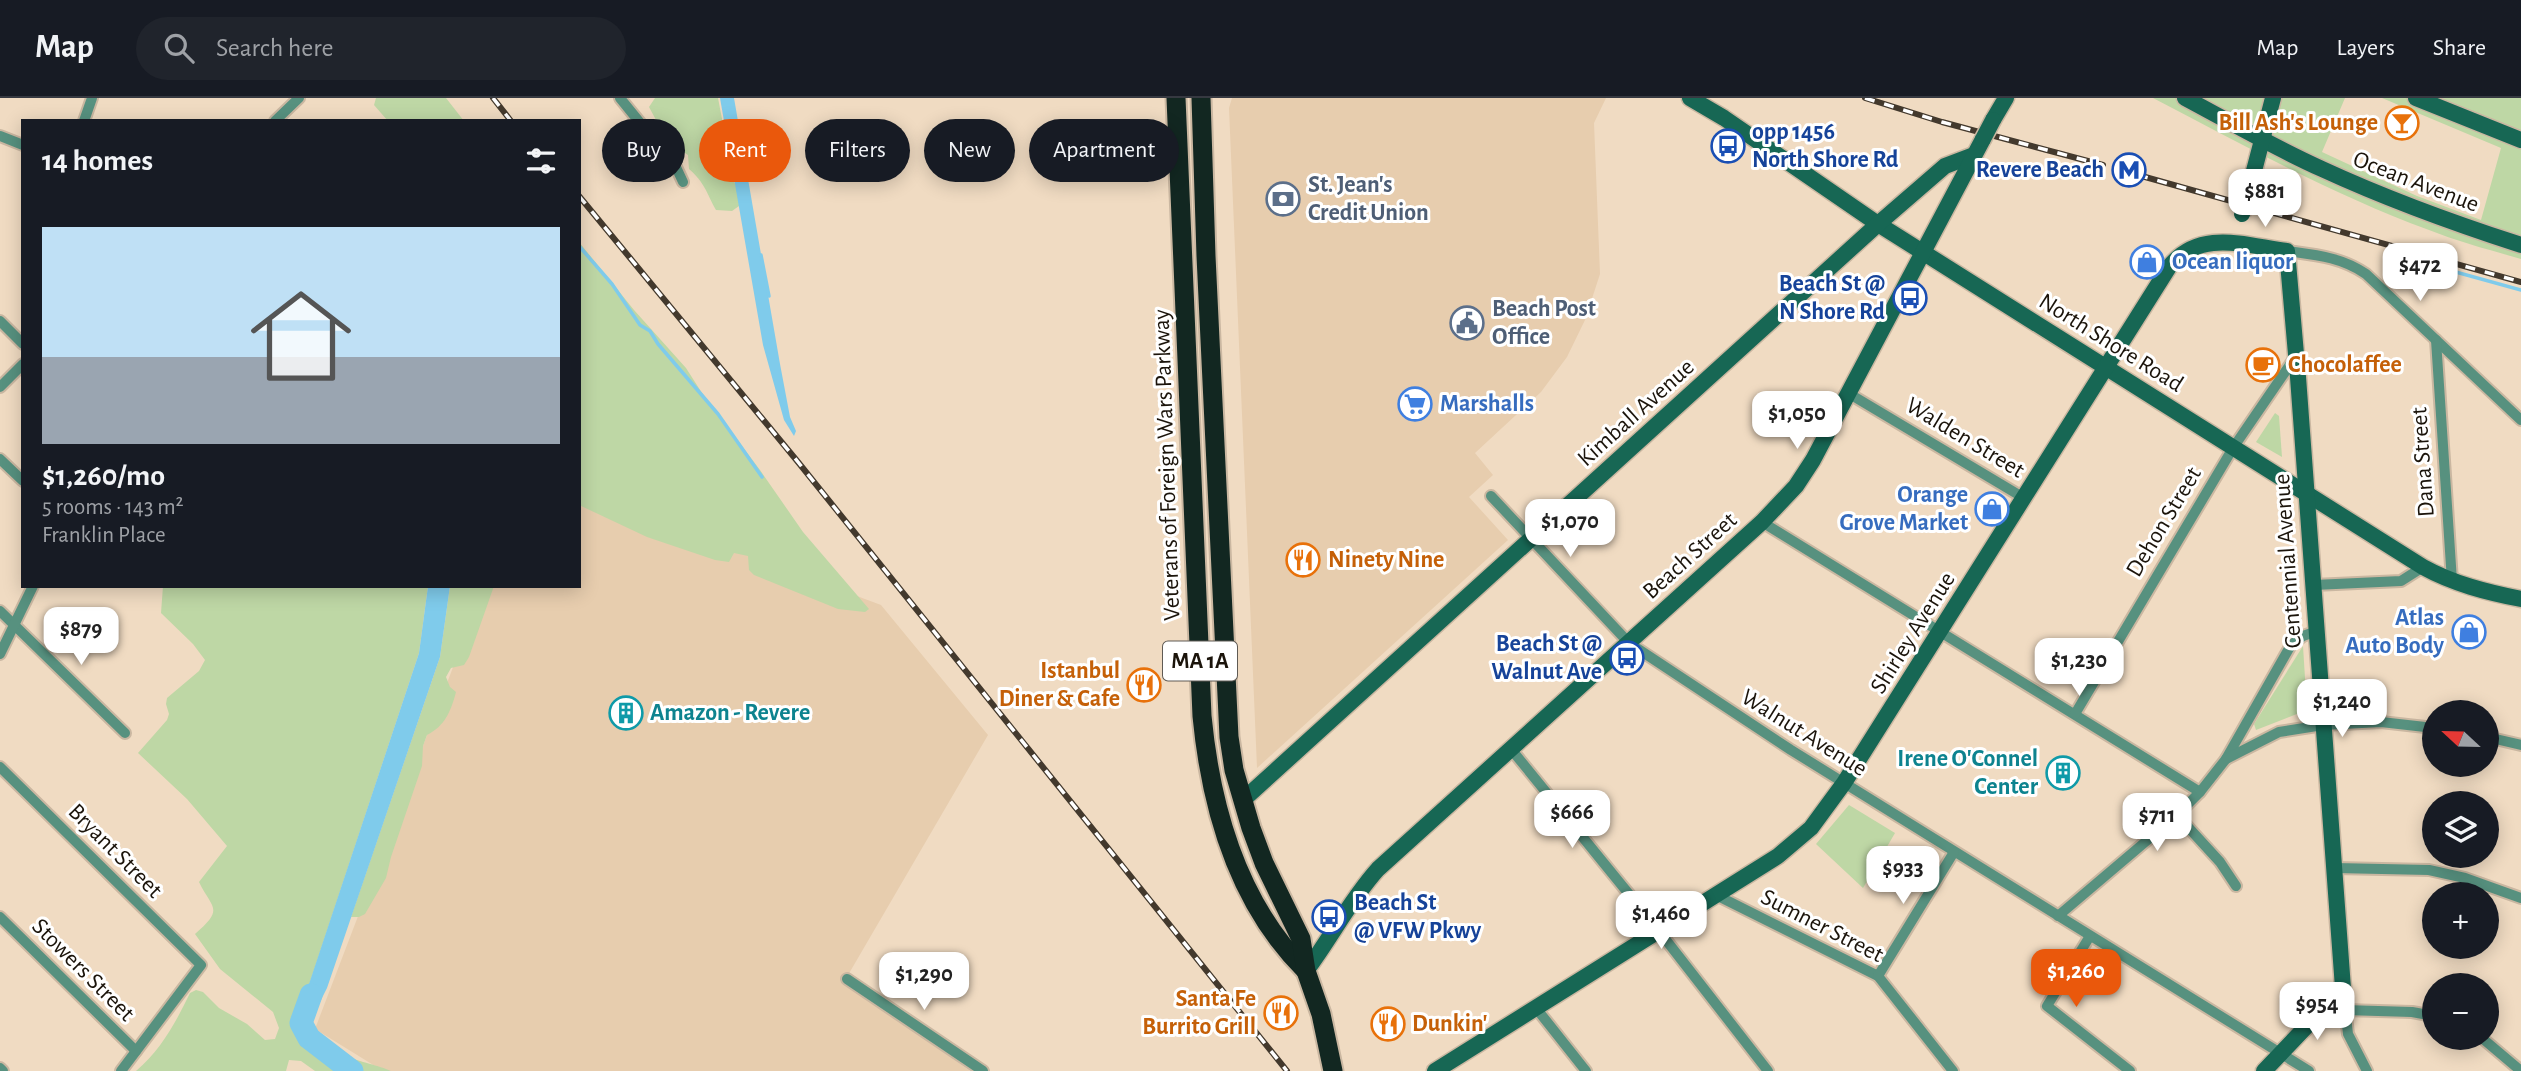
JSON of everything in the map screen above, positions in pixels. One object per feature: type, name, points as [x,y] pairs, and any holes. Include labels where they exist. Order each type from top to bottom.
[{"type":"highway","name":"Veterans of Foreign Wars Parkway","points":[[1176,98],[1202,716],[1206,756],[1217,812],[1242,875],[1276,936],[1306,971]]},
{"type":"highway","name":"Veterans of Foreign Wars Parkway","points":[[1201,98],[1229,737],[1234,770],[1264,863],[1298,929],[1304,948],[1306,971],[1321,1014],[1333,1071]]},
{"type":"street","points":[[85,119],[92,98]]},
{"type":"street","points":[[277,119],[299,98]]},
{"type":"street","points":[[620,98],[637,119]]},
{"type":"street","name":"North Shore Road","points":[[1690,98],[1735,125],[1878,224],[2423,567],[2480,591],[2521,599]]},
{"type":"street","name":"Beach Street","points":[[1306,971],[1373,875],[1762,522],[1801,478],[2006,98]]},
{"type":"street","name":"Ocean Avenue","points":[[2185,98],[2319,168],[2384,197],[2449,222],[2521,245]]},
{"type":"street","points":[[2236,241],[2273,98]]},
{"type":"street","points":[[2416,98],[2521,140]]},
{"type":"street","points":[[0,136],[21,144]]},
{"type":"street","name":"Kimball Avenue","points":[[1243,800],[1878,224],[1945,166],[1974,155]]},
{"type":"street","name":"Shirley Avenue","points":[[1434,1071],[1796,843],[1818,820],[1844,783],[2174,261],[2194,247],[2236,241],[2287,251]]},
{"type":"street","points":[[2287,251],[2331,257],[2355,266],[2521,420]]},
{"type":"street","name":"Centennial Avenue","points":[[2287,251],[2297,355],[2344,1010],[2348,1034],[2367,1071]]},
{"type":"street","points":[[0,321],[21,342]]},
{"type":"street","name":"Dana Street","points":[[2436,340],[2452,581]]},
{"type":"street","name":"Dehon Street","points":[[2075,714],[2233,448],[2297,355]]},
{"type":"street","points":[[0,387],[21,366]]},
{"type":"street","name":"Walden Street","points":[[1849,393],[2024,498]]},
{"type":"street","points":[[0,460],[21,479]]},
{"type":"street","name":"Walnut Avenue","points":[[1491,496],[1629,643],[1759,730],[2309,1071]]},
{"type":"street","points":[[1762,522],[2200,792]]},
{"type":"street","points":[[2314,585],[2401,581],[2423,567]]},
{"type":"street","points":[[0,654],[32,588]]},
{"type":"street","points":[[0,611],[125,733]]},
{"type":"street","points":[[2058,916],[2177,815],[2200,792],[2225,759],[2291,645],[2303,636],[2317,631]]},
{"type":"street","points":[[2225,759],[2279,732],[2323,725],[2381,722],[2422,727]]},
{"type":"street","points":[[2499,740],[2521,745]]},
{"type":"street","points":[[1511,750],[1768,1071]]},
{"type":"street","name":"Bryant Street","points":[[0,767],[201,965],[136,1052]]},
{"type":"street","points":[[2177,815],[2220,862],[2236,886]]},
{"type":"street","points":[[1878,976],[1954,852]]},
{"type":"street","points":[[2335,869],[2430,870],[2465,878],[2521,898]]},
{"type":"street","name":"Sumner Street","points":[[1716,895],[1878,976],[1953,1071]]},
{"type":"street","name":"Stowers Street","points":[[0,917],[136,1052]]},
{"type":"street","points":[[2090,936],[2047,1006],[2130,1071]]},
{"type":"street","points":[[847,979],[983,1071]]},
{"type":"street","points":[[2264,1071],[2343,988]]},
{"type":"street","points":[[1536,1007],[1586,1071]]},
{"type":"street","points":[[2344,1010],[2422,1014]]},
{"type":"street","points":[[2496,1050],[2521,1071]]},
{"type":"street","points":[[121,1071],[136,1052]]},
{"type":"shaded area","points":[[1232,98],[1606,98],[1594,123],[1600,274],[1585,320],[1567,357],[1541,392],[1475,453],[1493,475],[1469,497],[1508,540],[1257,768],[1229,108]]},
{"type":"shaded area","points":[[581,493],[881,605],[988,735],[844,982],[970,1071],[383,1071],[315,1029],[483,588],[581,588]]},
{"type":"green space","points":[[376,98],[446,98],[462,119],[386,119],[374,105]]},
{"type":"green space","points":[[655,98],[718,98],[722,119],[699,119],[699,180],[689,169],[688,155],[685,153],[685,119],[656,119],[649,107]]},
{"type":"green space","points":[[2153,98],[2345,98],[2322,152],[2417,196],[2481,220],[2501,148],[2382,98],[2521,98],[2521,259],[2440,234],[2358,201]]},
{"type":"green space","points":[[734,182],[739,194],[739,206],[732,211],[716,210],[702,183]]},
{"type":"green space","points":[[581,244],[686,368],[803,532],[869,609],[865,612],[838,609],[754,575],[749,570],[748,556],[734,553],[729,562],[715,560],[647,537],[581,506]]},
{"type":"green space","points":[[2275,413],[2279,416],[2282,457],[2256,442]]},
{"type":"green space","points":[[163,588],[428,588],[419,653],[308,988],[298,1002],[300,1025],[312,1025],[316,1036],[333,1051],[391,1071],[315,1071],[301,1061],[289,1060],[286,1071],[136,1071],[160,1045],[190,993],[196,990],[203,992],[219,1008],[247,1024],[265,1040],[275,1039],[279,1028],[273,1012],[220,969],[195,934],[213,913],[211,903],[199,882],[227,846],[187,799],[138,753],[167,720],[167,698],[199,671],[205,660],[193,644],[161,613]]},
{"type":"green space","points":[[450,588],[493,588],[469,657],[464,665],[451,668],[446,677],[450,687],[456,692],[454,699],[443,722],[427,735],[423,746],[422,766],[386,878],[365,914],[351,917],[440,657]]},
{"type":"green space","points":[[2303,646],[2307,710],[2256,730],[2254,724]]},
{"type":"green space","points":[[1849,805],[1895,833],[1863,888],[1816,844]]},
{"type":"water","points":[[720,98],[734,98],[738,119],[724,119]]},
{"type":"water","points":[[735,182],[749,182],[790,417],[796,431],[794,436],[784,420],[763,345]]},
{"type":"water","points":[[428,588],[450,588],[440,657],[327,988],[312,1025],[296,1023],[294,1014],[308,987],[419,653]]},
{"type":"waterway","points":[[581,248],[612,284],[640,325],[650,331],[718,414],[762,477]]},
{"type":"waterway","points":[[761,255],[769,296]]},
{"type":"waterway","points":[[2416,261],[2521,290]]},
{"type":"waterway","points":[[311,995],[301,1023],[309,1038],[352,1071]]},
{"type":"railway","points":[[493,98],[509,119]]},
{"type":"railway","points":[[1865,98],[1942,122],[2103,165]]},
{"type":"railway","points":[[2138,175],[2521,282]]},
{"type":"railway","points":[[581,198],[798,462],[1287,1071]]},
{"type":"place","name":"Bill Ash's Lounge","points":[[2402,123]]},
{"type":"place","name":"opp 1456 North Shore Rd","points":[[1728,146]]},
{"type":"place","name":"Revere Beach","points":[[2129,170]]},
{"type":"place","name":"St. Jean's Credit Union","points":[[1283,199]]},
{"type":"place","name":"Ocean liquor","points":[[2147,262]]},
{"type":"place","name":"Beach St @ N Shore Rd","points":[[1910,298]]},
{"type":"place","name":"Beach Post Office","points":[[1467,323]]},
{"type":"place","name":"Chocolaffee","points":[[2263,365]]},
{"type":"place","name":"Marshalls","points":[[1415,404]]},
{"type":"place","name":"Orange Grove Market","points":[[1992,509]]},
{"type":"place","name":"Ninety Nine","points":[[1303,560]]},
{"type":"place","name":"Atlas Auto Body","points":[[2469,632]]},
{"type":"place","name":"Beach St @ Walnut Ave","points":[[1627,658]]},
{"type":"place","name":"Istanbul Diner & Cafe","points":[[1144,685]]},
{"type":"place","name":"Amazon - Revere","points":[[626,713]]},
{"type":"place","name":"Irene O'Connel Center","points":[[2063,773]]},
{"type":"place","name":"Beach St @ VFW Pkwy","points":[[1329,917]]},
{"type":"place","name":"Santa Fe Burrito Grill","points":[[1281,1013]]},
{"type":"place","name":"Dunkin'","points":[[1388,1024]]}]
